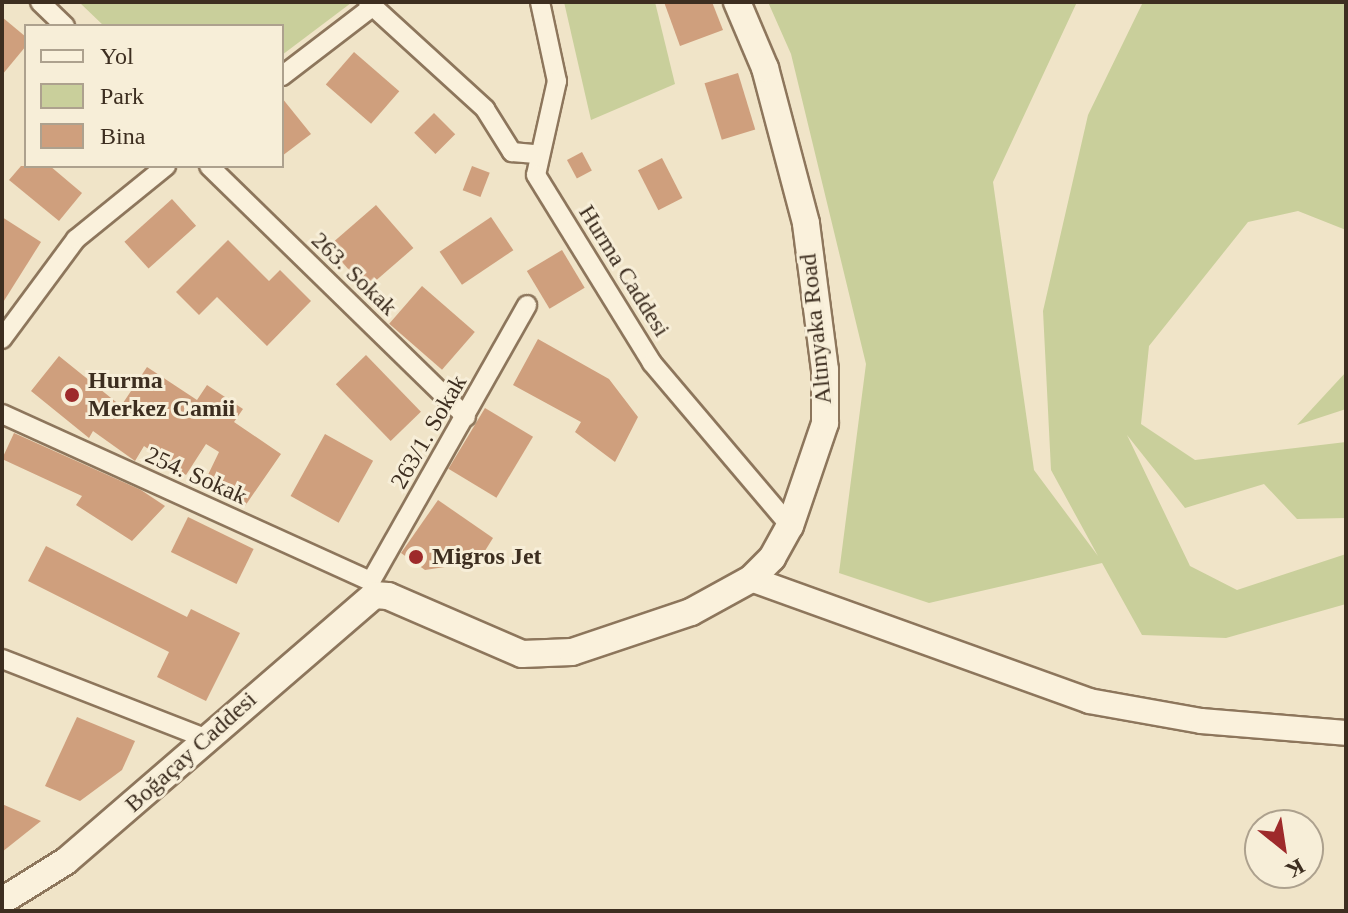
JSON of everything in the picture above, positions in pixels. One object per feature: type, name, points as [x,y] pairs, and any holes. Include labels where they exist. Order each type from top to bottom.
[{"type":"main road","name":"Altınyaka Road","points":[[372,588],[522,654],[572,652],[646,629],[751,579],[790,526],[825,423],[825,370],[806,223],[765,68],[737,2]]},
{"type":"main road","name":"Boğaçay Caddesi","points":[[2,901],[66,861],[207,739],[372,588]]},
{"type":"street","points":[[40,2],[63,24]]},
{"type":"street","points":[[284,74],[370,5],[485,109],[512,152],[536,154],[557,81],[540,2]]},
{"type":"street","name":"Hurma Caddesi","points":[[536,154],[536,175],[652,363],[790,526]]},
{"type":"street","points":[[2,339],[76,239],[164,168]]},
{"type":"street","name":"263. Sokak","points":[[211,168],[466,417]]},
{"type":"street","name":"263/1. Sokak","points":[[372,588],[527,305]]},
{"type":"street","name":"254. Sokak","points":[[2,414],[372,588]]},
{"type":"street","points":[[751,579],[1089,701],[1201,721],[1346,733]]},
{"type":"street","points":[[2,659],[207,739]]},
{"type":"green space","points":[[564,2],[655,2],[675,84],[591,120]]},
{"type":"green space","points":[[768,2],[1077,2],[993,182],[1034,470],[1098,556],[1051,470],[1043,311],[1088,115],[1143,2],[1346,2],[1346,230],[1298,211],[1248,222],[1149,346],[1141,424],[1195,460],[1346,442],[1346,518],[1297,519],[1264,484],[1185,508],[1127,435],[1190,566],[1237,590],[1346,554],[1346,604],[1226,638],[1142,635],[1102,563],[929,603],[839,573],[866,364],[791,54]]},
{"type":"green space","points":[[80,3],[351,3],[284,53],[284,24],[102,24]]},
{"type":"green space","points":[[1346,372],[1346,409],[1297,425]]},
{"type":"building","points":[[664,2],[712,2],[723,30],[680,46]]},
{"type":"building","points":[[2,17],[24,35],[24,48],[2,75]]},
{"type":"building","points":[[354,52],[399,91],[371,124],[326,84]]},
{"type":"building","points":[[738,73],[755,129],[722,140],[705,83]]},
{"type":"building","points":[[284,100],[311,134],[284,154]]},
{"type":"building","points":[[434,113],[455,134],[435,154],[414,133]]},
{"type":"building","points":[[582,152],[592,171],[577,179],[567,160]]},
{"type":"building","points":[[662,158],[682,198],[658,210],[638,170]]},
{"type":"building","points":[[21,166],[52,168],[82,193],[59,221],[9,180]]},
{"type":"building","points":[[472,166],[490,173],[480,197],[463,190]]},
{"type":"building","points":[[172,199],[196,226],[149,269],[124,242]]},
{"type":"building","points":[[376,205],[413,248],[366,289],[328,246]]},
{"type":"building","points":[[2,217],[41,242],[2,304]]},
{"type":"building","points":[[491,217],[513,250],[462,285],[440,252]]},
{"type":"building","points":[[228,240],[269,281],[280,270],[311,301],[267,346],[217,297],[199,315],[176,292]]},
{"type":"building","points":[[562,250],[585,288],[550,309],[527,271]]},
{"type":"building","points":[[422,286],[475,332],[442,370],[389,324]]},
{"type":"building","points":[[538,339],[609,379],[638,417],[615,462],[575,432],[581,422],[513,385]]},
{"type":"building","points":[[366,355],[421,412],[391,441],[336,384]]},
{"type":"building","points":[[59,356],[121,406],[147,367],[197,400],[207,385],[243,409],[234,422],[281,454],[245,506],[206,479],[219,452],[206,444],[186,475],[144,446],[135,461],[93,431],[89,438],[31,391]]},
{"type":"building","points":[[485,408],[533,437],[496,498],[448,469]]},
{"type":"building","points":[[14,433],[141,490],[165,506],[132,541],[76,505],[82,496],[2,459]]},
{"type":"building","points":[[325,434],[373,461],[339,523],[291,496]]},
{"type":"building","points":[[438,500],[493,538],[478,562],[425,570],[401,553]]},
{"type":"building","points":[[188,517],[254,549],[237,584],[171,552]]},
{"type":"building","points":[[46,546],[187,617],[191,609],[240,633],[206,701],[157,677],[169,652],[28,581]]},
{"type":"building","points":[[77,717],[135,741],[122,770],[80,801],[45,786]]},
{"type":"building","points":[[2,804],[41,821],[2,852]]},
{"type":"place","name":"Hurma Merkez Camii","points":[[72,395]]},
{"type":"place","name":"Migros Jet","points":[[416,557]]}]
